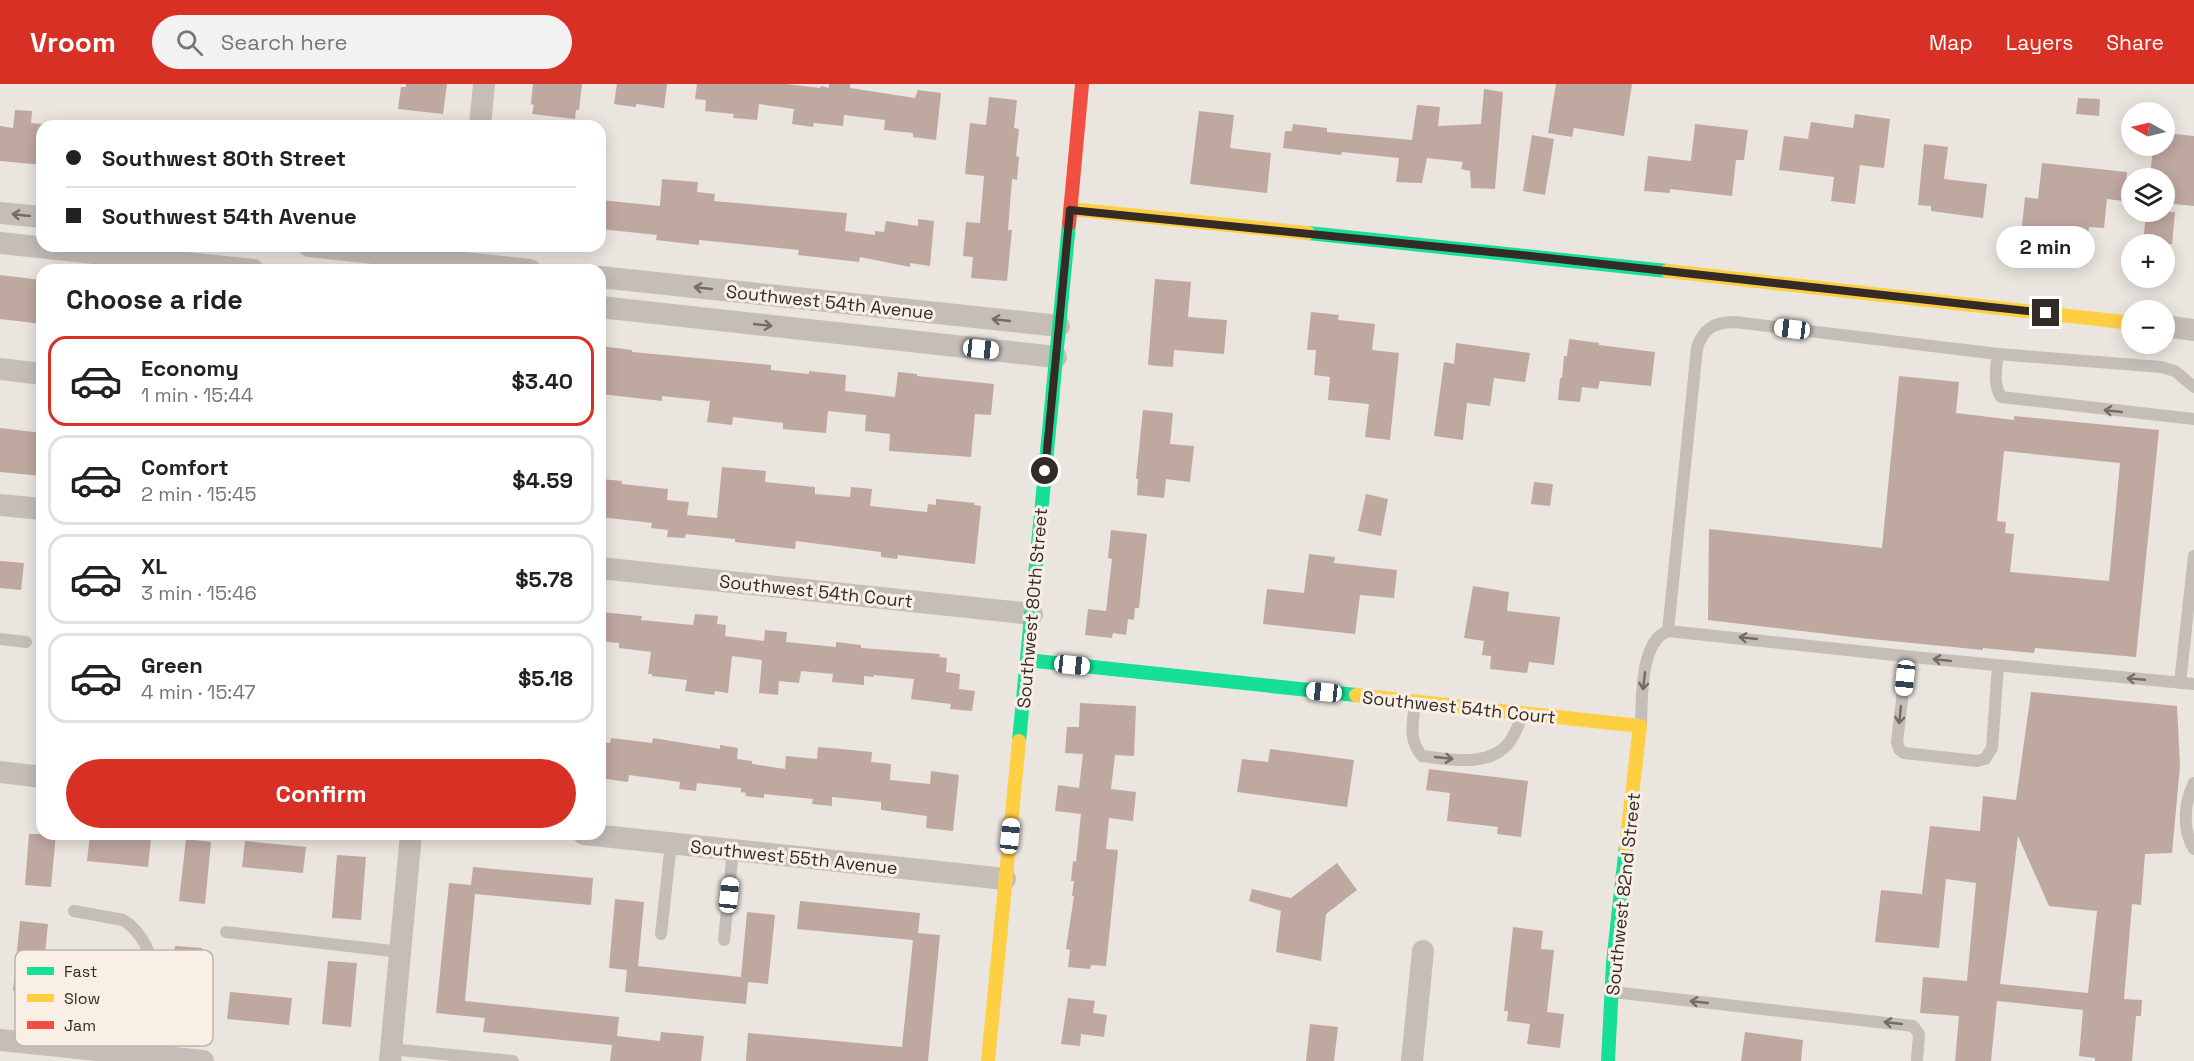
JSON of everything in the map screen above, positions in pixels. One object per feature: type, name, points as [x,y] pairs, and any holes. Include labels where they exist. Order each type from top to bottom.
[{"type":"street","points":[[481,120],[484,84]]},
{"type":"street","name":"Southwest 80th Street","points":[[988,1061],[1082,84]]},
{"type":"street","points":[[1070,210],[1521,255],[2121,322]]},
{"type":"street","points":[[0,213],[36,216]]},
{"type":"street","points":[[0,243],[36,247]]},
{"type":"street","points":[[85,252],[198,264]]},
{"type":"street","points":[[377,252],[492,264]]},
{"type":"street","name":"Southwest 54th Avenue","points":[[606,279],[1059,326]]},
{"type":"street","name":"Southwest 54th Avenue","points":[[606,309],[1056,357]]},
{"type":"street","points":[[2175,327],[2194,330]]},
{"type":"street","points":[[0,369],[36,373]]},
{"type":"street","points":[[0,505],[36,508]]},
{"type":"street","name":"Southwest 54th Court","points":[[606,569],[1032,614]]},
{"type":"street","name":"Southwest 54th Court","points":[[1027,660],[1640,726]]},
{"type":"street","name":"Southwest 82nd Street","points":[[1608,1061],[1613,963],[1640,726]]},
{"type":"street","points":[[0,772],[36,776]]},
{"type":"street","name":"Southwest 55th Avenue","points":[[606,836],[1005,879]]},
{"type":"street","points":[[390,1055],[410,840]]},
{"type":"street","points":[[1412,1061],[1423,951]]},
{"type":"street","points":[[0,1040],[15,1042]]},
{"type":"street","points":[[59,1046],[202,1061]]},
{"type":"lane","points":[[1668,631],[1697,348],[1707,329],[1716,324],[1735,322],[1998,354],[2161,367],[2175,371],[2194,387]]},
{"type":"lane","points":[[1998,354],[1995,377],[1996,390],[2001,397],[2194,419]]},
{"type":"lane","points":[[2180,683],[2194,556]]},
{"type":"lane","points":[[1640,726],[1649,651],[1656,638],[1668,631],[1907,657],[2194,684]]},
{"type":"lane","points":[[0,639],[26,642]]},
{"type":"lane","points":[[1907,657],[1897,742],[1899,749],[1904,753],[1977,761],[1985,759],[1992,748],[1998,666]]},
{"type":"lane","points":[[1415,702],[1412,737],[1414,748],[1422,756],[1470,760],[1485,758],[1507,745],[1523,714]]},
{"type":"lane","points":[[2194,783],[2190,791],[2186,813],[2187,836],[2194,849]]},
{"type":"lane","points":[[661,934],[671,843]]},
{"type":"lane","points":[[724,940],[733,850]]},
{"type":"lane","points":[[74,911],[123,920],[130,924],[147,950]]},
{"type":"lane","points":[[226,932],[401,952]]},
{"type":"lane","points":[[1613,992],[1913,1026],[1919,1034],[1917,1061]]},
{"type":"lane","points":[[148,1055],[149,1046]]},
{"type":"lane","points":[[390,1055],[513,1061]]},
{"type":"building","points":[[406,84],[447,84],[443,114],[398,109],[401,87],[406,87]]},
{"type":"building","points":[[533,84],[582,84],[579,110],[576,110],[575,119],[532,114]]},
{"type":"building","points":[[617,84],[667,84],[664,108],[614,104]]},
{"type":"building","points":[[697,84],[786,84],[829,88],[829,84],[850,84],[850,88],[915,98],[918,90],[941,93],[936,140],[913,137],[913,133],[884,130],[885,120],[844,115],[843,126],[814,123],[813,127],[792,124],[794,109],[759,104],[757,120],[733,118],[734,114],[705,111],[706,100],[695,99]]},
{"type":"building","points":[[1556,84],[1632,84],[1624,136],[1574,128],[1572,137],[1548,133]]},
{"type":"building","points":[[1484,89],[1503,92],[1495,189],[1471,188],[1470,171],[1461,169],[1463,162],[1427,158],[1422,183],[1396,182],[1399,158],[1342,152],[1341,155],[1283,148],[1285,131],[1292,131],[1293,124],[1327,128],[1327,132],[1412,140],[1417,105],[1440,107],[1438,126],[1481,124]]},
{"type":"building","points":[[989,97],[1017,100],[1014,128],[1019,129],[1016,156],[1019,157],[1017,180],[1012,179],[1008,230],[1012,230],[1007,281],[971,278],[973,257],[963,256],[966,222],[980,223],[984,176],[965,174],[970,123],[986,125]]},
{"type":"building","points":[[2078,98],[2100,99],[2099,116],[2076,114]]},
{"type":"building","points":[[15,110],[32,111],[31,123],[36,123],[36,164],[0,161],[0,126],[13,128]]},
{"type":"building","points":[[1199,111],[1234,115],[1230,148],[1271,153],[1267,193],[1190,184]]},
{"type":"building","points":[[1855,114],[1890,119],[1884,168],[1860,165],[1855,204],[1831,201],[1834,177],[1779,170],[1784,136],[1808,139],[1811,122],[1853,128]]},
{"type":"building","points":[[1695,124],[1748,130],[1744,160],[1736,160],[1732,196],[1670,189],[1670,193],[1644,191],[1648,156],[1691,161]]},
{"type":"building","points":[[2175,134],[2194,136],[2194,206],[2175,204],[2175,168],[2151,168],[2152,156],[2175,156]]},
{"type":"building","points":[[1532,135],[1554,139],[1545,195],[1523,191]]},
{"type":"building","points":[[1924,144],[1948,147],[1944,179],[1987,184],[1983,218],[1931,211],[1931,206],[1918,205]]},
{"type":"building","points":[[2042,163],[2121,171],[2121,201],[2107,199],[2104,228],[2089,227],[2086,249],[2020,245],[2025,197],[2038,199]]},
{"type":"building","points":[[662,179],[698,182],[697,192],[715,194],[714,201],[847,213],[845,231],[875,235],[875,231],[884,232],[886,221],[918,226],[918,219],[934,221],[930,266],[910,263],[910,267],[860,257],[859,262],[798,255],[799,250],[699,240],[699,245],[656,240],[657,235],[606,230],[606,201],[660,206]]},
{"type":"building","points":[[2145,222],[2174,222],[2173,234],[2144,234]]},
{"type":"building","points":[[0,275],[36,279],[36,323],[0,319]]},
{"type":"building","points":[[1155,279],[1191,282],[1188,317],[1227,320],[1224,354],[1174,350],[1173,367],[1148,365]]},
{"type":"building","points":[[1311,312],[1339,315],[1338,320],[1375,324],[1372,350],[1399,353],[1390,440],[1365,437],[1369,404],[1328,400],[1330,377],[1314,375],[1316,350],[1307,350]]},
{"type":"building","points":[[1569,339],[1655,352],[1651,386],[1600,381],[1598,389],[1582,387],[1580,402],[1558,400],[1560,378],[1562,378],[1564,356],[1567,356]]},
{"type":"building","points":[[1456,343],[1530,353],[1525,382],[1494,378],[1490,406],[1467,403],[1463,440],[1434,436],[1444,362],[1454,364]]},
{"type":"building","points":[[606,347],[632,350],[632,352],[771,365],[771,370],[846,375],[845,391],[895,397],[898,372],[994,384],[991,415],[975,414],[971,457],[889,451],[890,434],[865,431],[866,415],[828,411],[826,433],[783,429],[783,423],[733,417],[732,425],[707,422],[710,401],[662,396],[662,401],[606,395]]},
{"type":"building","points":[[1899,376],[1959,382],[1956,413],[2014,420],[2014,416],[2159,430],[2136,657],[2035,648],[2034,653],[1983,648],[1983,650],[1708,620],[1709,529],[1882,548]],"holes":[[[2004,451],[2120,463],[2109,581],[2010,572],[2014,534],[2005,533],[2006,522],[1997,521]]]},
{"type":"building","points":[[1143,410],[1173,413],[1170,444],[1194,446],[1190,482],[1166,479],[1164,498],[1137,495],[1138,479],[1136,479]]},
{"type":"building","points":[[0,428],[36,432],[36,475],[0,472]]},
{"type":"building","points":[[722,467],[766,471],[765,482],[815,487],[815,494],[850,497],[851,487],[872,489],[870,506],[927,512],[928,504],[936,505],[936,499],[975,503],[974,505],[981,506],[975,564],[898,555],[897,559],[881,557],[881,552],[796,541],[795,549],[686,534],[685,538],[667,537],[668,530],[651,528],[652,523],[606,518],[606,479],[622,481],[622,484],[668,489],[667,500],[689,502],[687,515],[717,518]]},
{"type":"building","points":[[1534,482],[1553,484],[1550,506],[1531,504]]},
{"type":"building","points":[[1366,494],[1388,499],[1381,536],[1358,531]]},
{"type":"building","points":[[1111,530],[1147,534],[1139,608],[1135,608],[1134,620],[1128,619],[1126,635],[1113,633],[1112,638],[1085,635],[1088,609],[1106,611],[1112,559],[1108,558]]},
{"type":"building","points":[[1309,554],[1335,557],[1334,563],[1397,570],[1394,598],[1360,595],[1355,634],[1263,624],[1267,589],[1304,593]]},
{"type":"building","points":[[0,561],[24,563],[21,590],[0,588]]},
{"type":"building","points":[[1473,586],[1509,592],[1507,611],[1560,617],[1554,665],[1529,662],[1527,673],[1490,669],[1491,656],[1482,655],[1484,641],[1464,638]]},
{"type":"building","points":[[606,613],[642,616],[641,620],[693,625],[695,614],[718,616],[717,624],[726,625],[725,636],[764,641],[765,630],[787,632],[786,642],[836,647],[836,642],[861,645],[861,648],[940,654],[939,657],[947,658],[946,672],[960,674],[959,689],[975,691],[972,711],[950,709],[951,704],[911,699],[914,679],[873,675],[874,677],[864,676],[864,685],[832,682],[833,674],[801,671],[799,683],[779,681],[778,695],[759,693],[762,660],[732,656],[728,693],[715,691],[714,695],[685,691],[687,680],[648,674],[651,652],[619,648],[619,643],[606,642]]},
{"type":"building","points":[[2031,692],[2177,706],[2180,766],[2172,853],[2145,854],[2141,905],[2132,904],[2124,999],[2142,1000],[2141,1016],[2136,1016],[2132,1061],[2095,1061],[2095,1058],[2079,1056],[2083,1010],[1997,1001],[1991,1061],[1955,1061],[1959,1016],[1920,1013],[1923,977],[1967,981],[1976,883],[1946,879],[1939,948],[1875,942],[1881,890],[1922,894],[1930,826],[1980,831],[1983,796],[2016,800]],"holes":[[[2018,836],[2049,906],[2097,911],[2088,993],[2000,984]]]},
{"type":"building","points":[[1080,703],[1136,706],[1134,756],[1115,755],[1111,789],[1136,792],[1133,821],[1109,818],[1106,849],[1118,850],[1106,966],[1091,965],[1090,969],[1068,967],[1070,950],[1066,949],[1074,896],[1072,896],[1074,881],[1071,881],[1073,861],[1076,862],[1081,814],[1055,811],[1058,785],[1079,788],[1083,754],[1065,753],[1067,727],[1079,727]]},
{"type":"building","points":[[611,738],[652,743],[653,738],[720,749],[720,745],[738,748],[737,759],[752,761],[752,764],[785,769],[786,756],[817,759],[818,747],[872,752],[871,762],[891,764],[890,780],[930,784],[931,771],[959,775],[953,831],[926,828],[927,816],[881,810],[881,802],[832,797],[832,806],[812,804],[813,799],[764,794],[764,798],[745,796],[746,793],[741,792],[741,788],[697,783],[696,791],[679,789],[680,782],[629,775],[628,782],[606,779],[606,743],[610,743]]},
{"type":"building","points":[[1270,749],[1354,760],[1347,807],[1237,792],[1242,759],[1268,762]]},
{"type":"building","points":[[1429,769],[1528,781],[1521,837],[1497,834],[1498,827],[1447,821],[1450,793],[1426,790]]},
{"type":"building","points":[[29,834],[36,834],[36,840],[55,840],[51,887],[25,885]]},
{"type":"building","points":[[89,840],[151,840],[148,867],[87,861]]},
{"type":"building","points":[[186,840],[211,842],[205,904],[179,901]]},
{"type":"building","points":[[245,841],[306,847],[303,873],[242,867]]},
{"type":"building","points":[[337,855],[366,857],[361,920],[332,918]]},
{"type":"building","points":[[1337,863],[1357,890],[1326,914],[1321,961],[1276,952],[1281,911],[1249,901],[1252,889],[1291,898]]},
{"type":"building","points":[[473,867],[593,878],[591,905],[475,894],[465,1001],[619,1017],[617,1036],[660,1041],[661,1032],[704,1036],[701,1061],[610,1061],[612,1045],[483,1032],[485,1018],[436,1013],[449,883],[471,885]]},
{"type":"building","points":[[615,899],[644,902],[638,966],[741,977],[747,912],[775,915],[768,984],[748,982],[746,1004],[625,992],[627,970],[609,968]]},
{"type":"building","points":[[800,901],[920,913],[918,933],[940,935],[928,1061],[746,1061],[748,1033],[902,1047],[913,940],[797,929]]},
{"type":"building","points":[[20,921],[48,924],[45,950],[17,950]]},
{"type":"building","points":[[1513,927],[1543,931],[1541,949],[1554,950],[1547,1012],[1564,1014],[1560,1048],[1527,1044],[1530,1024],[1507,1021],[1508,1011],[1504,1011]]},
{"type":"building","points":[[175,946],[202,948],[202,950],[175,950]]},
{"type":"building","points":[[328,961],[357,963],[351,1027],[322,1024]]},
{"type":"building","points":[[230,992],[292,998],[289,1025],[227,1019]]},
{"type":"building","points":[[1068,998],[1095,1001],[1093,1013],[1107,1015],[1104,1037],[1081,1034],[1080,1046],[1061,1044]]},
{"type":"building","points":[[1310,1024],[1338,1027],[1334,1061],[1306,1061]]},
{"type":"building","points":[[1745,1032],[1803,1040],[1801,1061],[1741,1061]]},
{"type":"traffic: fast","points":[[1019,741],[1069,224]]},
{"type":"traffic: fast","points":[[1308,233],[1667,271]]},
{"type":"traffic: fast","points":[[1027,660],[1356,695]]},
{"type":"traffic: fast","points":[[1608,1061],[1613,963],[1626,846]]},
{"type":"traffic: slow","points":[[1070,209],[1308,233]]},
{"type":"traffic: slow","points":[[1667,271],[2121,322]]},
{"type":"traffic: slow","points":[[1356,695],[1640,726],[1626,846]]},
{"type":"traffic: slow","points":[[988,1061],[1019,741]]},
{"type":"traffic: jam","points":[[1069,224],[1082,84]]},
{"type":"route","points":[[1045,471],[1070,210],[1521,255],[2046,313]]}]
